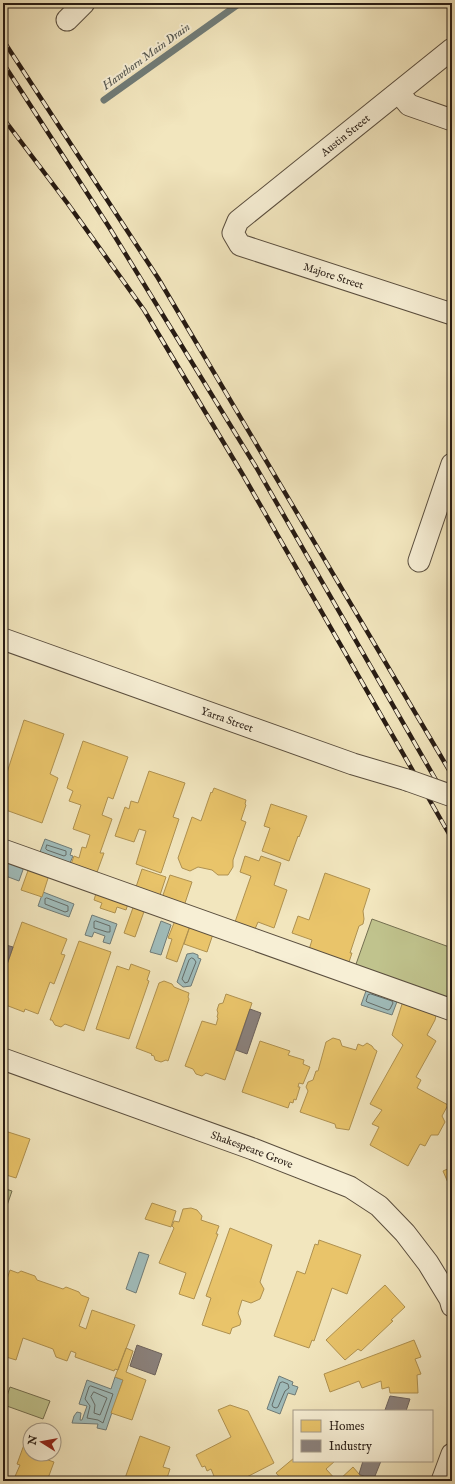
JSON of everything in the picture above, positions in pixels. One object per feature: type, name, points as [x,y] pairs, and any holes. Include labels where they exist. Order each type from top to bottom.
[{"type":"street","points":[[67,20],[84,3]]},
{"type":"street","name":"Austin Street","points":[[238,221],[452,49]]},
{"type":"street","points":[[399,93],[409,105],[452,120]]},
{"type":"street","name":"Majore Street","points":[[238,221],[233,233],[240,245],[452,314]]},
{"type":"street","points":[[419,562],[452,464]]},
{"type":"street","name":"Yarra Street","points":[[3,639],[353,764],[407,780],[452,796]]},
{"type":"street","points":[[3,850],[452,1010]]},
{"type":"street","name":"Shakespeare Grove","points":[[3,1059],[245,1146],[350,1187],[379,1206],[405,1233],[428,1263],[450,1299],[452,1306]]},
{"type":"street","points":[[442,1481],[451,1456]]},
{"type":"green space","points":[[372,919],[452,948],[452,1003],[355,967]]},
{"type":"green space","points":[[3,1188],[12,1191],[3,1217]]},
{"type":"green space","points":[[10,1387],[50,1401],[43,1419],[4,1405]]},
{"type":"water","points":[[45,839],[72,849],[70,855],[73,856],[70,863],[40,852]]},
{"type":"water","points":[[3,856],[25,864],[19,881],[3,875]]},
{"type":"water","points":[[43,892],[74,904],[69,917],[38,906]]},
{"type":"water","points":[[92,915],[117,924],[110,944],[103,942],[105,936],[94,932],[92,937],[85,935]]},
{"type":"water","points":[[161,921],[171,925],[161,955],[150,952]]},
{"type":"water","points":[[193,953],[198,955],[198,958],[201,959],[191,986],[183,987],[177,982],[187,954]]},
{"type":"water","points":[[367,988],[398,999],[392,1015],[361,1005]]},
{"type":"water","points":[[139,1252],[149,1255],[136,1293],[126,1289]]},
{"type":"water","points":[[279,1376],[293,1382],[292,1385],[298,1387],[295,1395],[288,1393],[280,1414],[267,1409]]},
{"type":"water","points":[[115,1377],[123,1380],[106,1430],[97,1428],[98,1424],[72,1423],[77,1412],[81,1413],[80,1420],[82,1420],[87,1406],[79,1404],[87,1380],[111,1389]]},
{"type":"building: Homes","points":[[24,720],[64,734],[50,774],[58,778],[42,823],[3,809],[3,785]]},
{"type":"building: Homes","points":[[83,741],[128,757],[113,799],[108,797],[102,815],[112,819],[100,853],[104,853],[96,875],[70,867],[74,856],[79,858],[82,847],[86,848],[90,835],[73,829],[81,805],[69,801],[73,791],[67,788]]},
{"type":"building: Homes","points":[[149,771],[185,783],[173,817],[179,819],[161,873],[136,864],[146,831],[139,829],[134,842],[115,836],[125,807],[129,809],[131,801],[138,803]]},
{"type":"building: Homes","points":[[214,788],[246,800],[246,805],[241,820],[246,822],[233,860],[233,867],[228,875],[218,875],[212,870],[198,867],[190,871],[182,868],[178,858],[192,817],[201,821],[211,792],[212,793]]},
{"type":"building: Homes","points":[[271,804],[307,816],[289,861],[262,851],[270,828],[264,826]]},
{"type":"building: Homes","points":[[245,856],[259,861],[261,856],[281,863],[274,885],[287,890],[274,928],[258,922],[255,929],[235,922],[251,876],[240,872]]},
{"type":"building: Homes","points":[[30,865],[50,872],[42,897],[21,890]]},
{"type":"building: Homes","points":[[142,869],[166,877],[159,898],[135,890]]},
{"type":"building: Homes","points":[[325,873],[370,889],[363,911],[363,924],[359,926],[350,953],[352,953],[348,965],[308,953],[312,940],[292,933],[298,916],[309,920]]},
{"type":"building: Homes","points":[[170,875],[192,882],[184,906],[162,898]]},
{"type":"building: Homes","points":[[97,890],[129,901],[126,910],[117,907],[115,913],[100,908],[102,903],[94,900]]},
{"type":"building: Homes","points":[[135,902],[146,906],[135,937],[124,933]]},
{"type":"building: Homes","points":[[176,918],[191,923],[177,962],[166,958],[172,939],[168,938]]},
{"type":"building: Homes","points":[[22,922],[67,939],[61,954],[65,955],[54,984],[50,982],[38,1014],[25,1009],[24,1012],[3,1004],[3,976]]},
{"type":"building: Homes","points":[[191,923],[214,931],[207,952],[184,944]]},
{"type":"building: Homes","points":[[79,941],[111,952],[84,1031],[65,1024],[61,1027],[55,1025],[52,1020],[50,1020]]},
{"type":"building: Homes","points":[[131,964],[150,971],[147,980],[149,981],[129,1039],[96,1029],[117,966],[129,970]]},
{"type":"building: Homes","points":[[164,981],[189,993],[189,999],[168,1061],[166,1060],[161,1062],[155,1060],[154,1056],[151,1055],[152,1054],[136,1048],[159,983]]},
{"type":"building: Homes","points":[[226,994],[252,1003],[225,1080],[206,1073],[202,1076],[196,1074],[193,1069],[185,1066],[202,1021],[216,1025],[218,1018],[217,1010],[219,1004],[223,1003]]},
{"type":"building: Homes","points":[[404,998],[437,1010],[435,1020],[427,1035],[436,1041],[416,1077],[421,1080],[417,1088],[448,1105],[442,1116],[445,1122],[438,1135],[431,1135],[425,1146],[420,1144],[408,1166],[370,1145],[379,1127],[372,1124],[382,1110],[370,1104],[403,1045],[392,1035]]},
{"type":"building: Homes","points":[[333,1038],[340,1040],[342,1046],[356,1050],[358,1044],[363,1046],[367,1043],[377,1051],[349,1130],[336,1128],[335,1124],[300,1112],[308,1091],[306,1087],[308,1082],[313,1080],[316,1071],[318,1071],[326,1042]]},
{"type":"building: Homes","points":[[260,1041],[290,1051],[288,1055],[304,1060],[303,1064],[310,1067],[303,1084],[299,1083],[298,1087],[300,1087],[296,1100],[294,1099],[293,1103],[290,1102],[288,1108],[242,1092]]},
{"type":"building: Homes","points":[[3,1126],[6,1127],[5,1131],[30,1139],[16,1178],[3,1174]]},
{"type":"building: Homes","points":[[452,1167],[452,1192],[443,1171]]},
{"type":"building: Homes","points":[[152,1203],[176,1211],[171,1227],[145,1219]]},
{"type":"building: Homes","points":[[191,1208],[197,1210],[202,1216],[201,1220],[219,1226],[216,1234],[218,1234],[194,1299],[179,1294],[186,1273],[159,1263],[174,1228],[172,1226],[174,1221],[179,1222],[183,1209]]},
{"type":"building: Homes","points":[[230,1228],[272,1245],[260,1282],[264,1289],[260,1299],[251,1303],[242,1300],[238,1313],[241,1321],[240,1325],[232,1328],[230,1334],[202,1325],[211,1298],[206,1296]]},
{"type":"building: Homes","points":[[319,1240],[361,1255],[347,1294],[332,1288],[314,1341],[312,1340],[309,1348],[274,1336],[297,1271],[305,1274],[315,1244],[318,1245]]},
{"type":"building: Homes","points":[[10,1270],[18,1273],[21,1271],[35,1276],[37,1280],[63,1289],[66,1287],[89,1298],[79,1326],[86,1329],[92,1310],[135,1325],[118,1370],[115,1369],[114,1371],[75,1357],[76,1353],[71,1351],[67,1361],[56,1357],[53,1349],[23,1338],[16,1360],[3,1356],[3,1288]]},
{"type":"building: Homes","points":[[385,1285],[405,1307],[391,1320],[393,1321],[361,1351],[358,1349],[345,1360],[326,1340]]},
{"type":"building: Homes","points":[[414,1340],[421,1357],[415,1359],[421,1374],[417,1375],[418,1393],[390,1393],[389,1387],[382,1389],[381,1381],[362,1388],[359,1381],[330,1392],[324,1374]]},
{"type":"building: Homes","points":[[126,1348],[133,1351],[126,1372],[146,1380],[132,1420],[111,1413],[123,1380],[115,1377]]},
{"type":"building: Homes","points":[[230,1405],[248,1411],[274,1463],[239,1481],[216,1481],[211,1469],[207,1471],[205,1466],[202,1467],[196,1455],[231,1437],[218,1410]]},
{"type":"building: Homes","points":[[140,1436],[170,1447],[163,1467],[170,1469],[166,1481],[124,1481]]},
{"type":"building: Homes","points":[[22,1450],[22,1462],[54,1462],[47,1481],[13,1481],[20,1465],[17,1464]]},
{"type":"building: Homes","points":[[293,1459],[293,1462],[334,1462],[326,1469],[337,1481],[283,1481],[276,1473]]},
{"type":"building: Homes","points":[[353,1467],[365,1481],[338,1481]]},
{"type":"building: Homes","points":[[63,1477],[75,1481],[61,1481]]},
{"type":"building: Industry","points":[[6,945],[13,947],[3,976],[3,954]]},
{"type":"building: Industry","points":[[250,1009],[261,1013],[247,1054],[236,1050]]},
{"type":"building: Industry","points":[[137,1345],[162,1354],[155,1375],[130,1366]]},
{"type":"building: Industry","points":[[390,1396],[410,1399],[406,1410],[385,1410]]},
{"type":"building: Industry","points":[[363,1462],[381,1462],[373,1481],[359,1474]]},
{"type":"waterway","name":"Hawthorn Main Drain","points":[[104,100],[240,3]]},
{"type":"railway","points":[[3,40],[158,278],[452,775]]},
{"type":"railway","points":[[3,63],[109,227],[256,467],[452,808]]},
{"type":"railway","points":[[3,118],[68,204],[144,310],[243,475],[452,839]]}]
